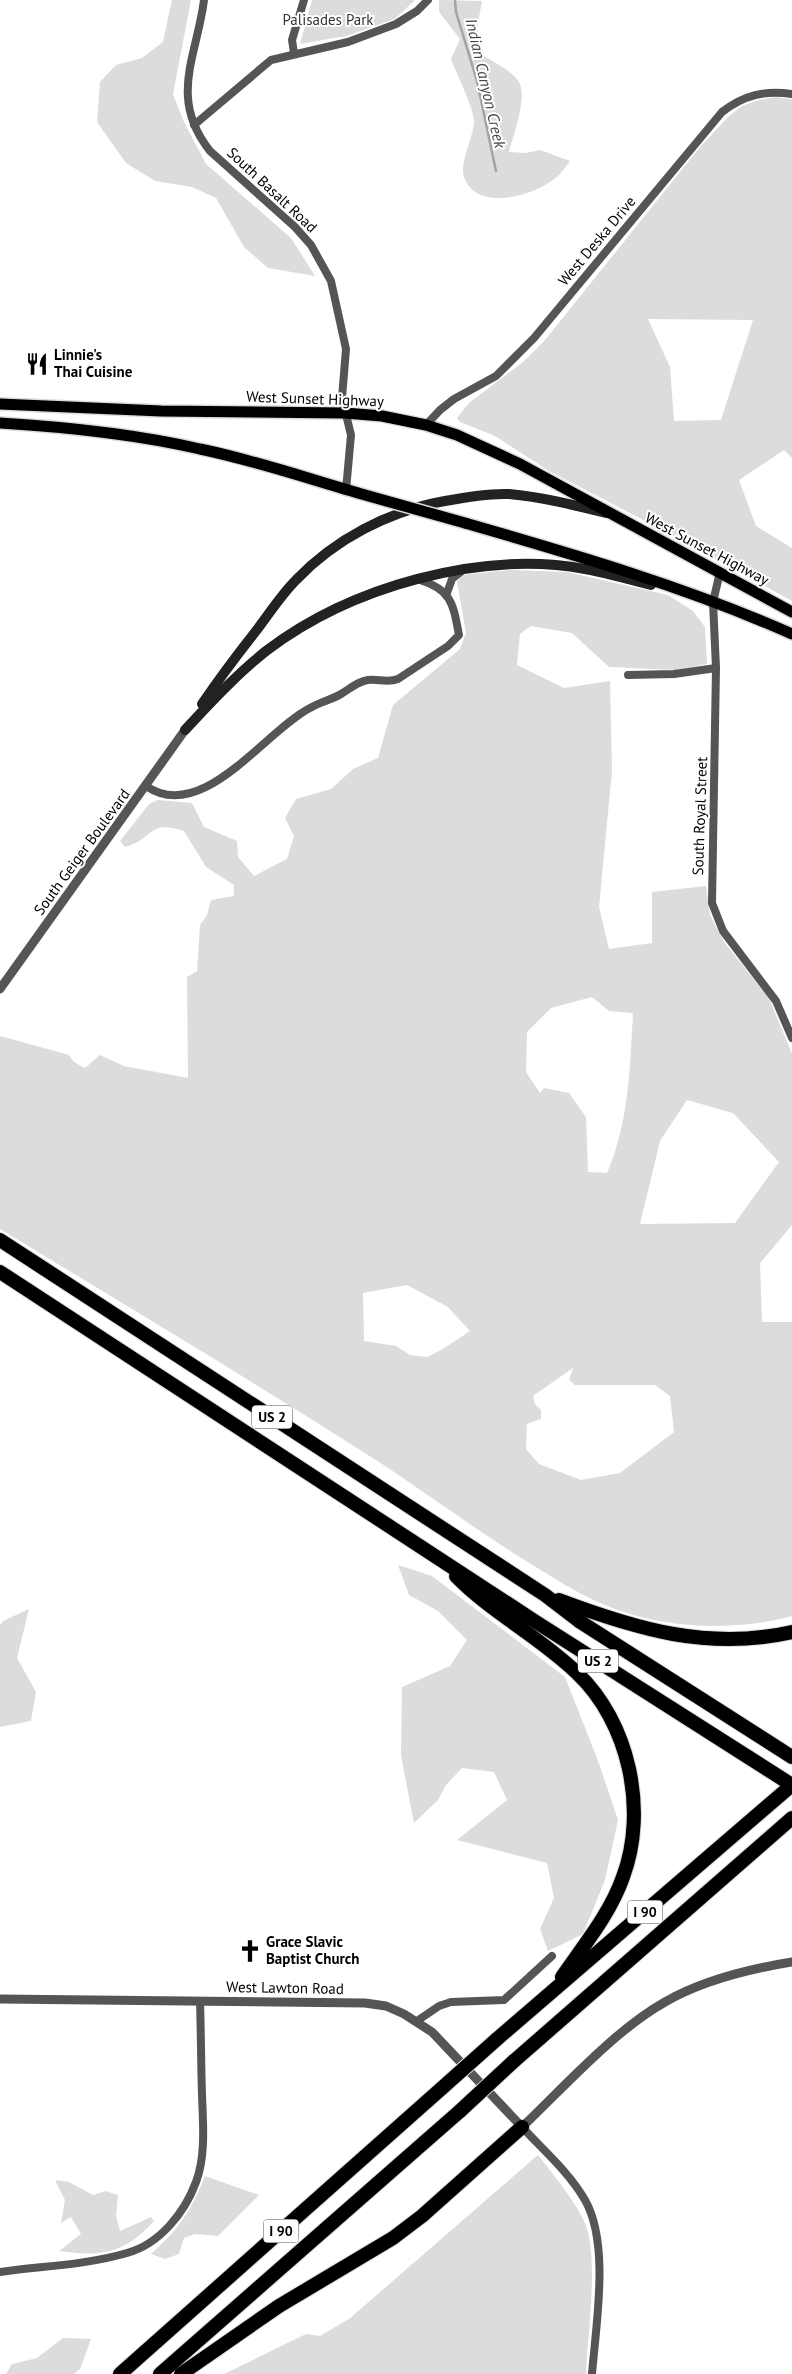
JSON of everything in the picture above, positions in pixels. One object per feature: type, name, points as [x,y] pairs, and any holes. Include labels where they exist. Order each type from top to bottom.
[{"type":"highway","name":"US 2","points":[[0,1240],[544,1595],[579,1621],[792,1757]]},
{"type":"highway","name":"US 2","points":[[0,1272],[438,1558],[792,1785]]},
{"type":"highway","points":[[438,1558],[472,1592],[551,1650],[578,1673],[594,1691],[608,1713],[622,1743],[630,1768],[634,1810],[632,1840],[623,1877],[603,1918],[551,1993]]},
{"type":"highway","name":"US 2","points":[[544,1595],[621,1623],[655,1632],[693,1638],[767,1638],[792,1632]]},
{"type":"highway","name":"I 90","points":[[120,2374],[497,2039],[792,1785]]},
{"type":"highway","name":"I 90","points":[[160,2374],[792,1818]]},
{"type":"highway","points":[[181,2374],[279,2306],[392,2238],[422,2216],[522,2126]]},
{"type":"main road","name":"West Sunset Highway","points":[[0,404],[161,411],[345,414],[382,416],[426,425],[458,435],[484,447],[792,612]]},
{"type":"main road","points":[[0,423],[93,432],[172,443],[238,458],[596,560],[695,595],[792,634]]},
{"type":"main road","points":[[185,730],[234,659],[295,580],[310,567],[369,526],[424,506],[468,497],[508,494],[565,502],[614,516]]},
{"type":"main road","points":[[185,730],[229,682],[289,636],[351,601],[420,580],[464,570],[521,565],[584,569],[695,595]]},
{"type":"street","name":"South Basalt Road","points":[[204,0],[188,69],[189,107],[194,125],[210,151],[295,227],[311,245],[331,281],[346,349],[342,398],[351,435],[346,490]]},
{"type":"street","points":[[294,53],[292,40],[304,0]]},
{"type":"street","points":[[194,125],[216,108],[254,72],[271,60],[294,53],[348,42],[396,24],[417,11],[428,0]]},
{"type":"street","name":"West Deska Drive","points":[[426,425],[454,399],[496,376],[534,338],[722,112],[734,102],[751,96],[767,92],[792,94]]},
{"type":"street","points":[[447,593],[452,579],[464,570]]},
{"type":"street","name":"South Royal Street","points":[[720,572],[713,602],[716,668],[712,903],[723,931],[776,1001],[792,1038]]},
{"type":"street","points":[[146,786],[157,793],[168,796],[181,795],[201,788],[242,763],[279,730],[310,707],[340,694],[363,681],[389,682],[398,679],[429,660],[459,636],[454,611],[447,593],[432,583],[420,580]]},
{"type":"street","points":[[628,675],[674,674],[716,668]]},
{"type":"street","name":"South Geiger Boulevard","points":[[0,989],[185,730]]},
{"type":"street","points":[[417,2021],[439,2006],[451,2002],[504,2000],[552,1956]]},
{"type":"street","points":[[592,2374],[599,2262],[597,2237],[592,2216],[584,2198],[572,2182],[522,2126],[614,2041],[649,2012],[666,2001],[731,1976],[792,1962]]},
{"type":"street","name":"West Lawton Road","points":[[0,1999],[366,2003],[386,2006],[417,2021],[432,2032],[522,2126]]},
{"type":"street","points":[[0,2272],[76,2263],[129,2253],[153,2240],[180,2213],[197,2181],[200,2165],[203,2126],[200,2001]]},
{"type":"green space","points":[[172,0],[191,0],[173,94],[184,122],[206,164],[291,238],[315,276],[268,268],[244,247],[216,198],[192,187],[155,181],[126,163],[97,122],[100,82],[116,65],[142,58],[163,42]]},
{"type":"green space","name":"Palisades Park","points":[[312,0],[415,0],[395,19],[346,36],[300,44]]},
{"type":"green space","points":[[439,0],[482,1],[477,28],[484,56],[512,74],[519,82],[521,89],[521,107],[509,152],[526,153],[540,150],[570,161],[558,176],[548,183],[522,194],[494,198],[481,195],[471,188],[464,177],[463,165],[474,121],[468,100],[451,59],[460,39],[439,12]]},
{"type":"green space","points":[[775,97],[792,99],[792,458],[784,450],[739,480],[756,526],[792,548],[792,601],[674,536],[549,471],[495,436],[460,422],[457,418],[469,403],[523,362],[545,340],[700,147],[729,116],[742,106]],"holes":[[[648,319],[753,320],[721,420],[674,421],[670,367]]]},
{"type":"green space","points":[[510,570],[567,572],[668,595],[693,611],[705,627],[707,664],[675,670],[609,667],[572,633],[531,626],[520,634],[517,665],[564,688],[610,681],[612,771],[599,907],[609,949],[652,943],[652,892],[706,886],[710,915],[724,942],[769,998],[792,1054],[792,1225],[760,1263],[762,1322],[792,1322],[792,1616],[749,1624],[705,1626],[660,1621],[638,1616],[591,1599],[518,1556],[379,1462],[285,1403],[0,1229],[0,1036],[69,1055],[74,1062],[85,1068],[100,1055],[124,1066],[188,1078],[187,977],[197,971],[200,925],[207,915],[211,900],[234,896],[234,885],[206,867],[184,831],[164,827],[157,828],[142,839],[125,847],[120,841],[149,804],[158,800],[192,803],[204,827],[237,841],[238,857],[254,876],[287,859],[294,836],[285,818],[296,799],[331,789],[353,769],[378,758],[393,705],[460,649],[466,633],[457,582],[462,575]],"holes":[[[592,997],[609,1011],[633,1013],[624,1115],[620,1134],[607,1173],[588,1172],[586,1117],[569,1093],[544,1088],[540,1093],[526,1072],[527,1032],[551,1008]],[[687,1100],[733,1113],[779,1162],[735,1223],[640,1224],[660,1141]],[[407,1285],[448,1307],[470,1331],[427,1357],[410,1355],[396,1346],[364,1341],[363,1293]],[[573,1368],[569,1380],[575,1385],[655,1385],[670,1396],[674,1432],[620,1473],[581,1480],[539,1464],[526,1449],[527,1424],[541,1419],[541,1410],[535,1404],[533,1396]]]},
{"type":"green space","points":[[398,1565],[432,1576],[565,1677],[597,1758],[618,1820],[605,1880],[583,1934],[548,1951],[540,1929],[554,1898],[547,1863],[457,1840],[507,1800],[494,1772],[462,1768],[446,1785],[438,1800],[414,1823],[401,1756],[402,1687],[450,1666],[467,1640],[438,1611],[409,1595]]},
{"type":"green space","points":[[29,1609],[17,1658],[36,1692],[31,1721],[0,1727],[0,1625],[3,1621]]},
{"type":"green space","points":[[538,2155],[574,2203],[588,2232],[591,2247],[592,2283],[586,2374],[224,2374],[306,2334],[320,2336],[349,2319]]},
{"type":"green space","points":[[205,2176],[259,2195],[218,2236],[195,2234],[184,2238],[179,2254],[165,2259],[151,2254],[177,2228],[195,2199]]},
{"type":"green space","points":[[55,2180],[69,2182],[93,2195],[106,2191],[118,2195],[116,2216],[120,2231],[151,2217],[154,2221],[143,2232],[122,2247],[111,2251],[74,2253],[59,2251],[81,2234],[71,2217],[61,2223],[65,2200]]},
{"type":"green space","points":[[63,2338],[91,2339],[80,2369],[74,2374],[6,2374],[12,2364],[37,2358]]},
{"type":"waterway","name":"Indian Canyon Creek","points":[[455,0],[456,12],[477,81],[496,171]]},
{"type":"place","name":"Linnie's Thai Cuisine","points":[[37,364]]},
{"type":"place","name":"Grace Slavic Baptist Church","points":[[250,1951]]}]
